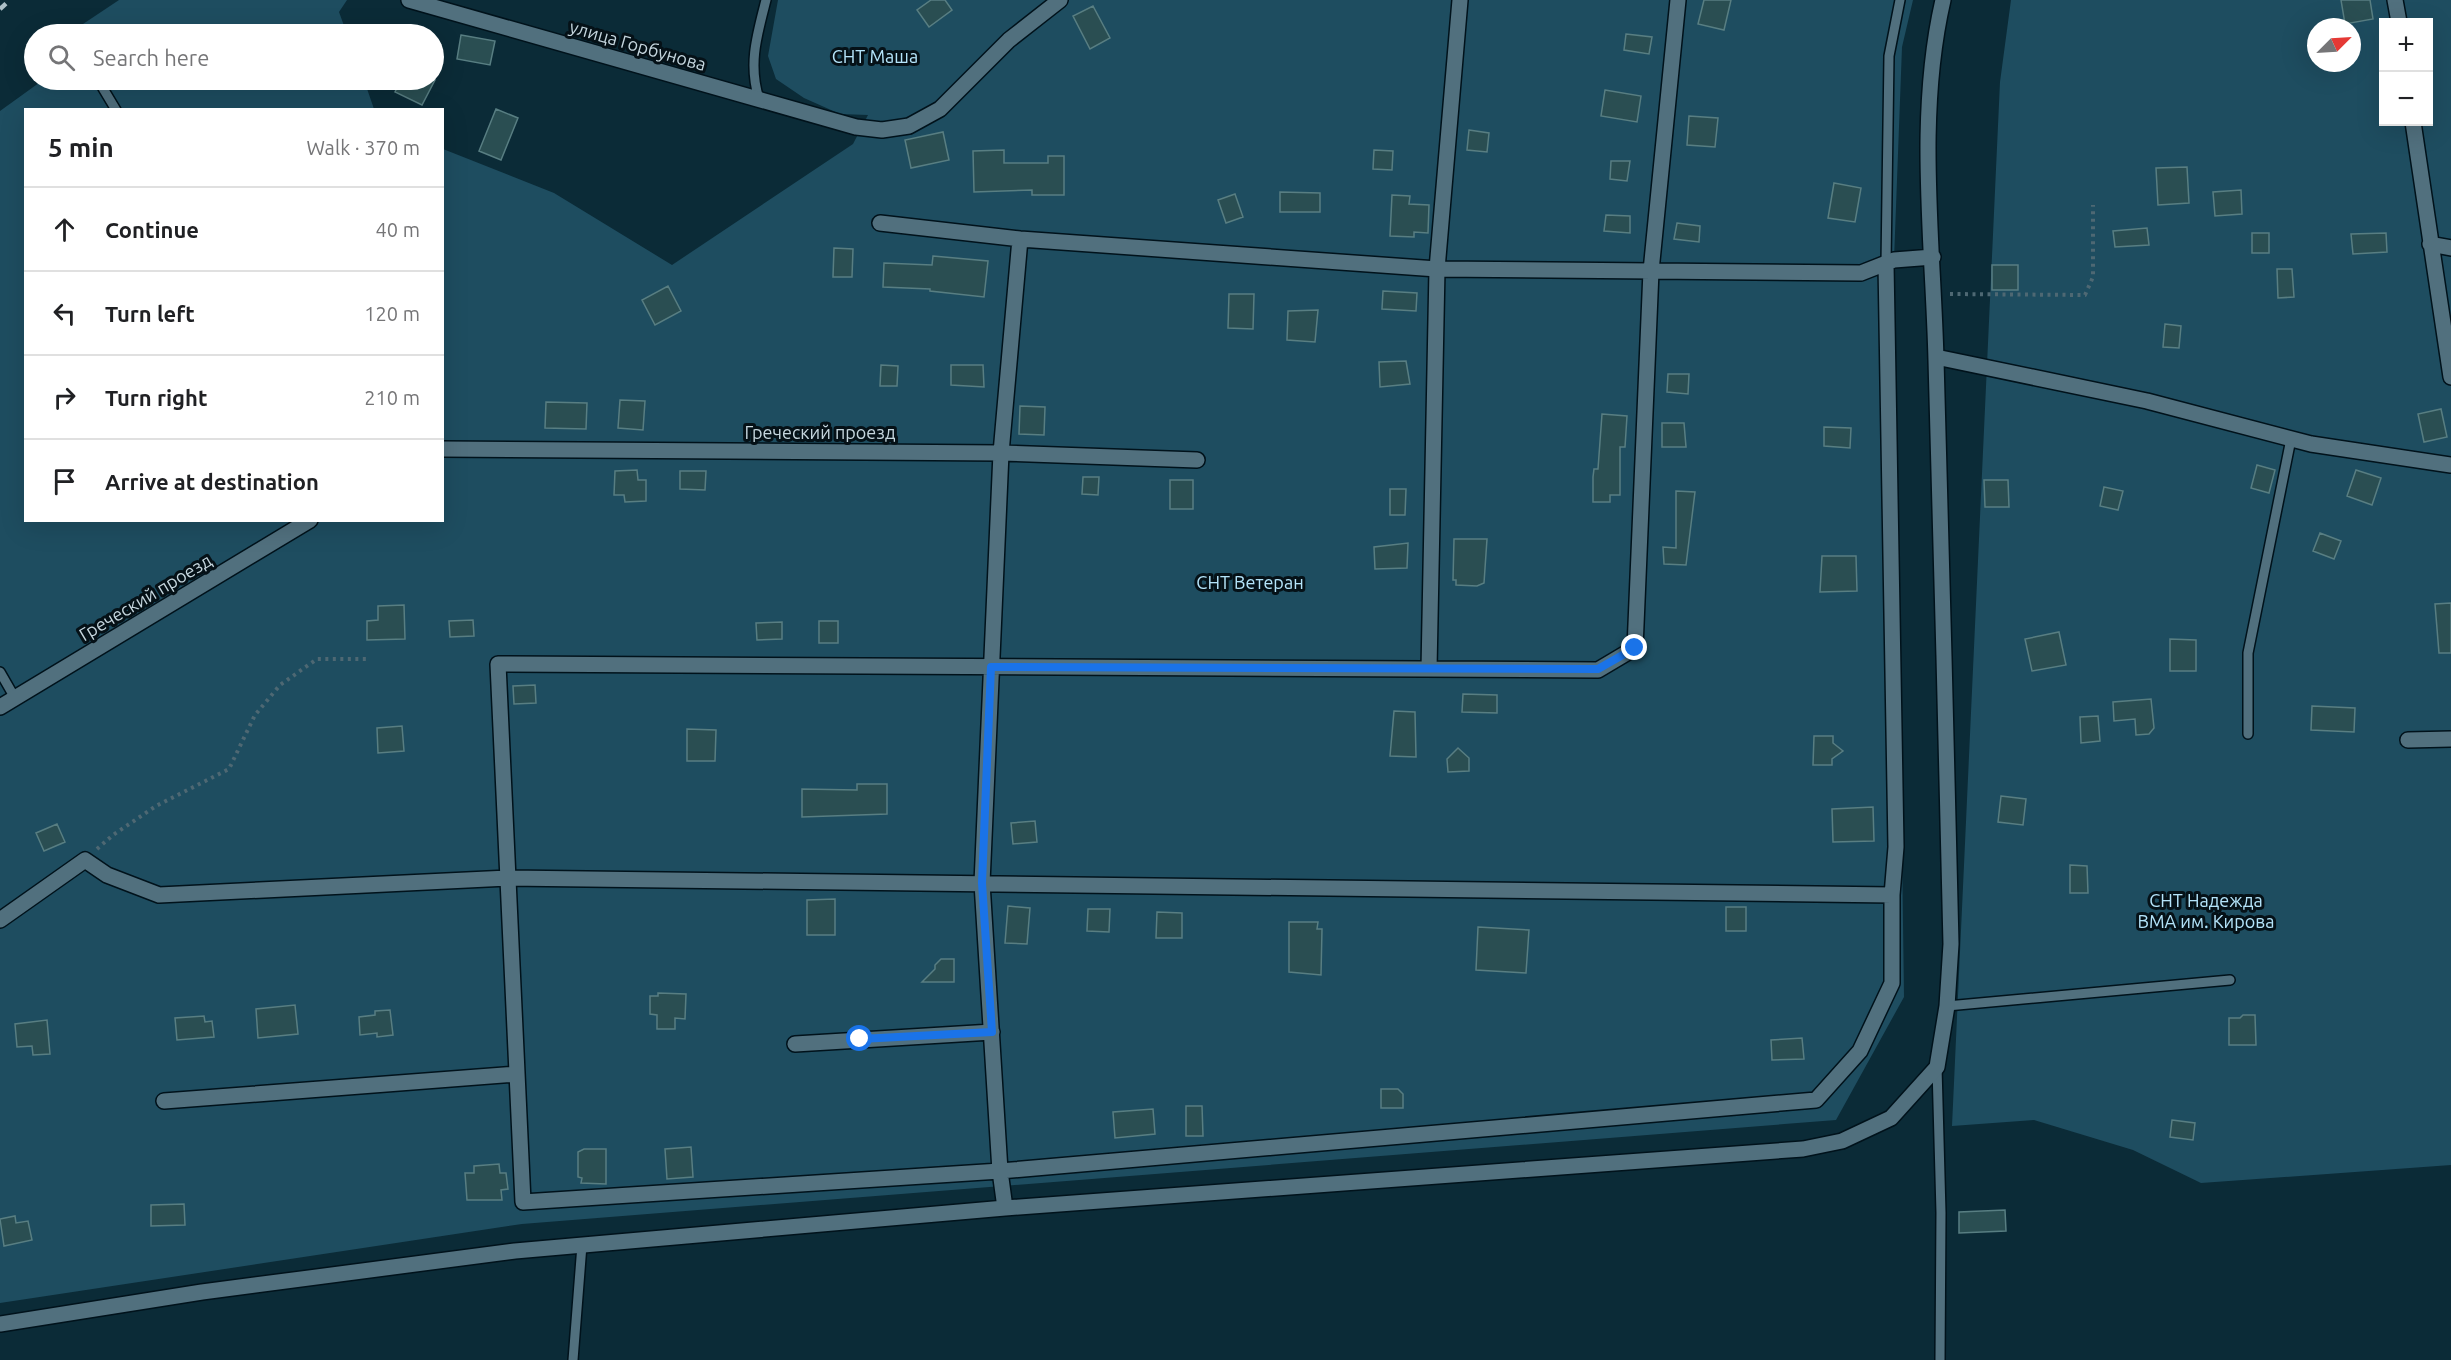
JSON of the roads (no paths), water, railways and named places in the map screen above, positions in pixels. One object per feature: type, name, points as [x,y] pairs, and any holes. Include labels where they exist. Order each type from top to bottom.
[{"type":"street","name":"улица Горбунова","points":[[409,0],[856,127],[882,130],[909,126],[940,109],[1009,40],[1060,0]]},
{"type":"street","points":[[1428,669],[1437,268],[1460,0]]},
{"type":"street","points":[[1678,0],[1651,271],[1635,648],[1598,669],[498,664],[523,1202],[1000,1171],[1816,1100],[1860,1051],[1892,983],[1892,895],[1896,847],[1886,264]]},
{"type":"street","points":[[0,1324],[202,1292],[515,1251],[1005,1208],[1803,1149],[1842,1141],[1891,1118],[1937,1067],[1947,1006],[1950,933],[1936,357],[1928,171],[1934,40],[1943,0]]},
{"type":"street","points":[[2396,0],[2398,18]]},
{"type":"street","points":[[2414,126],[2451,377]]},
{"type":"street","points":[[880,223],[1020,239],[1437,268],[1861,273],[1894,260],[1933,257]]},
{"type":"street","points":[[1005,1208],[1000,1171],[982,883],[1001,453],[1020,239]]},
{"type":"street","points":[[2430,244],[2451,248]]},
{"type":"street","points":[[1936,357],[2147,401],[2291,438],[2451,465]]},
{"type":"street","name":"Греческий проезд","points":[[444,449],[1001,453],[1197,460]]},
{"type":"street","name":"Греческий проезд","points":[[0,707],[307,522]]},
{"type":"street","points":[[2408,740],[2451,739]]},
{"type":"street","points":[[0,920],[85,860],[107,875],[159,896],[508,878],[1892,895]]},
{"type":"street","points":[[795,1044],[992,1032]]},
{"type":"street","points":[[164,1101],[517,1074]]},
{"type":"lane","points":[[759,99],[752,78],[753,53],[766,0]]},
{"type":"lane","points":[[1886,264],[1889,56],[1900,0]]},
{"type":"lane","points":[[104,90],[115,108]]},
{"type":"lane","points":[[2248,734],[2248,653],[2291,438]]},
{"type":"lane","points":[[0,672],[15,699]]},
{"type":"lane","points":[[1947,1006],[2230,980]]},
{"type":"lane","points":[[1937,1067],[1941,1213],[1940,1360]]},
{"type":"lane","points":[[573,1360],[582,1245]]},
{"type":"railway","points":[[0,9],[10,0]]},
{"type":"park label","name":"СНТ Маша","points":[[875,56]]},
{"type":"park label","name":"СНТ Ветеран","points":[[1250,582]]},
{"type":"park label","name":"СНТ Надежда ВМА им. Кирова","points":[[2206,910]]}]
